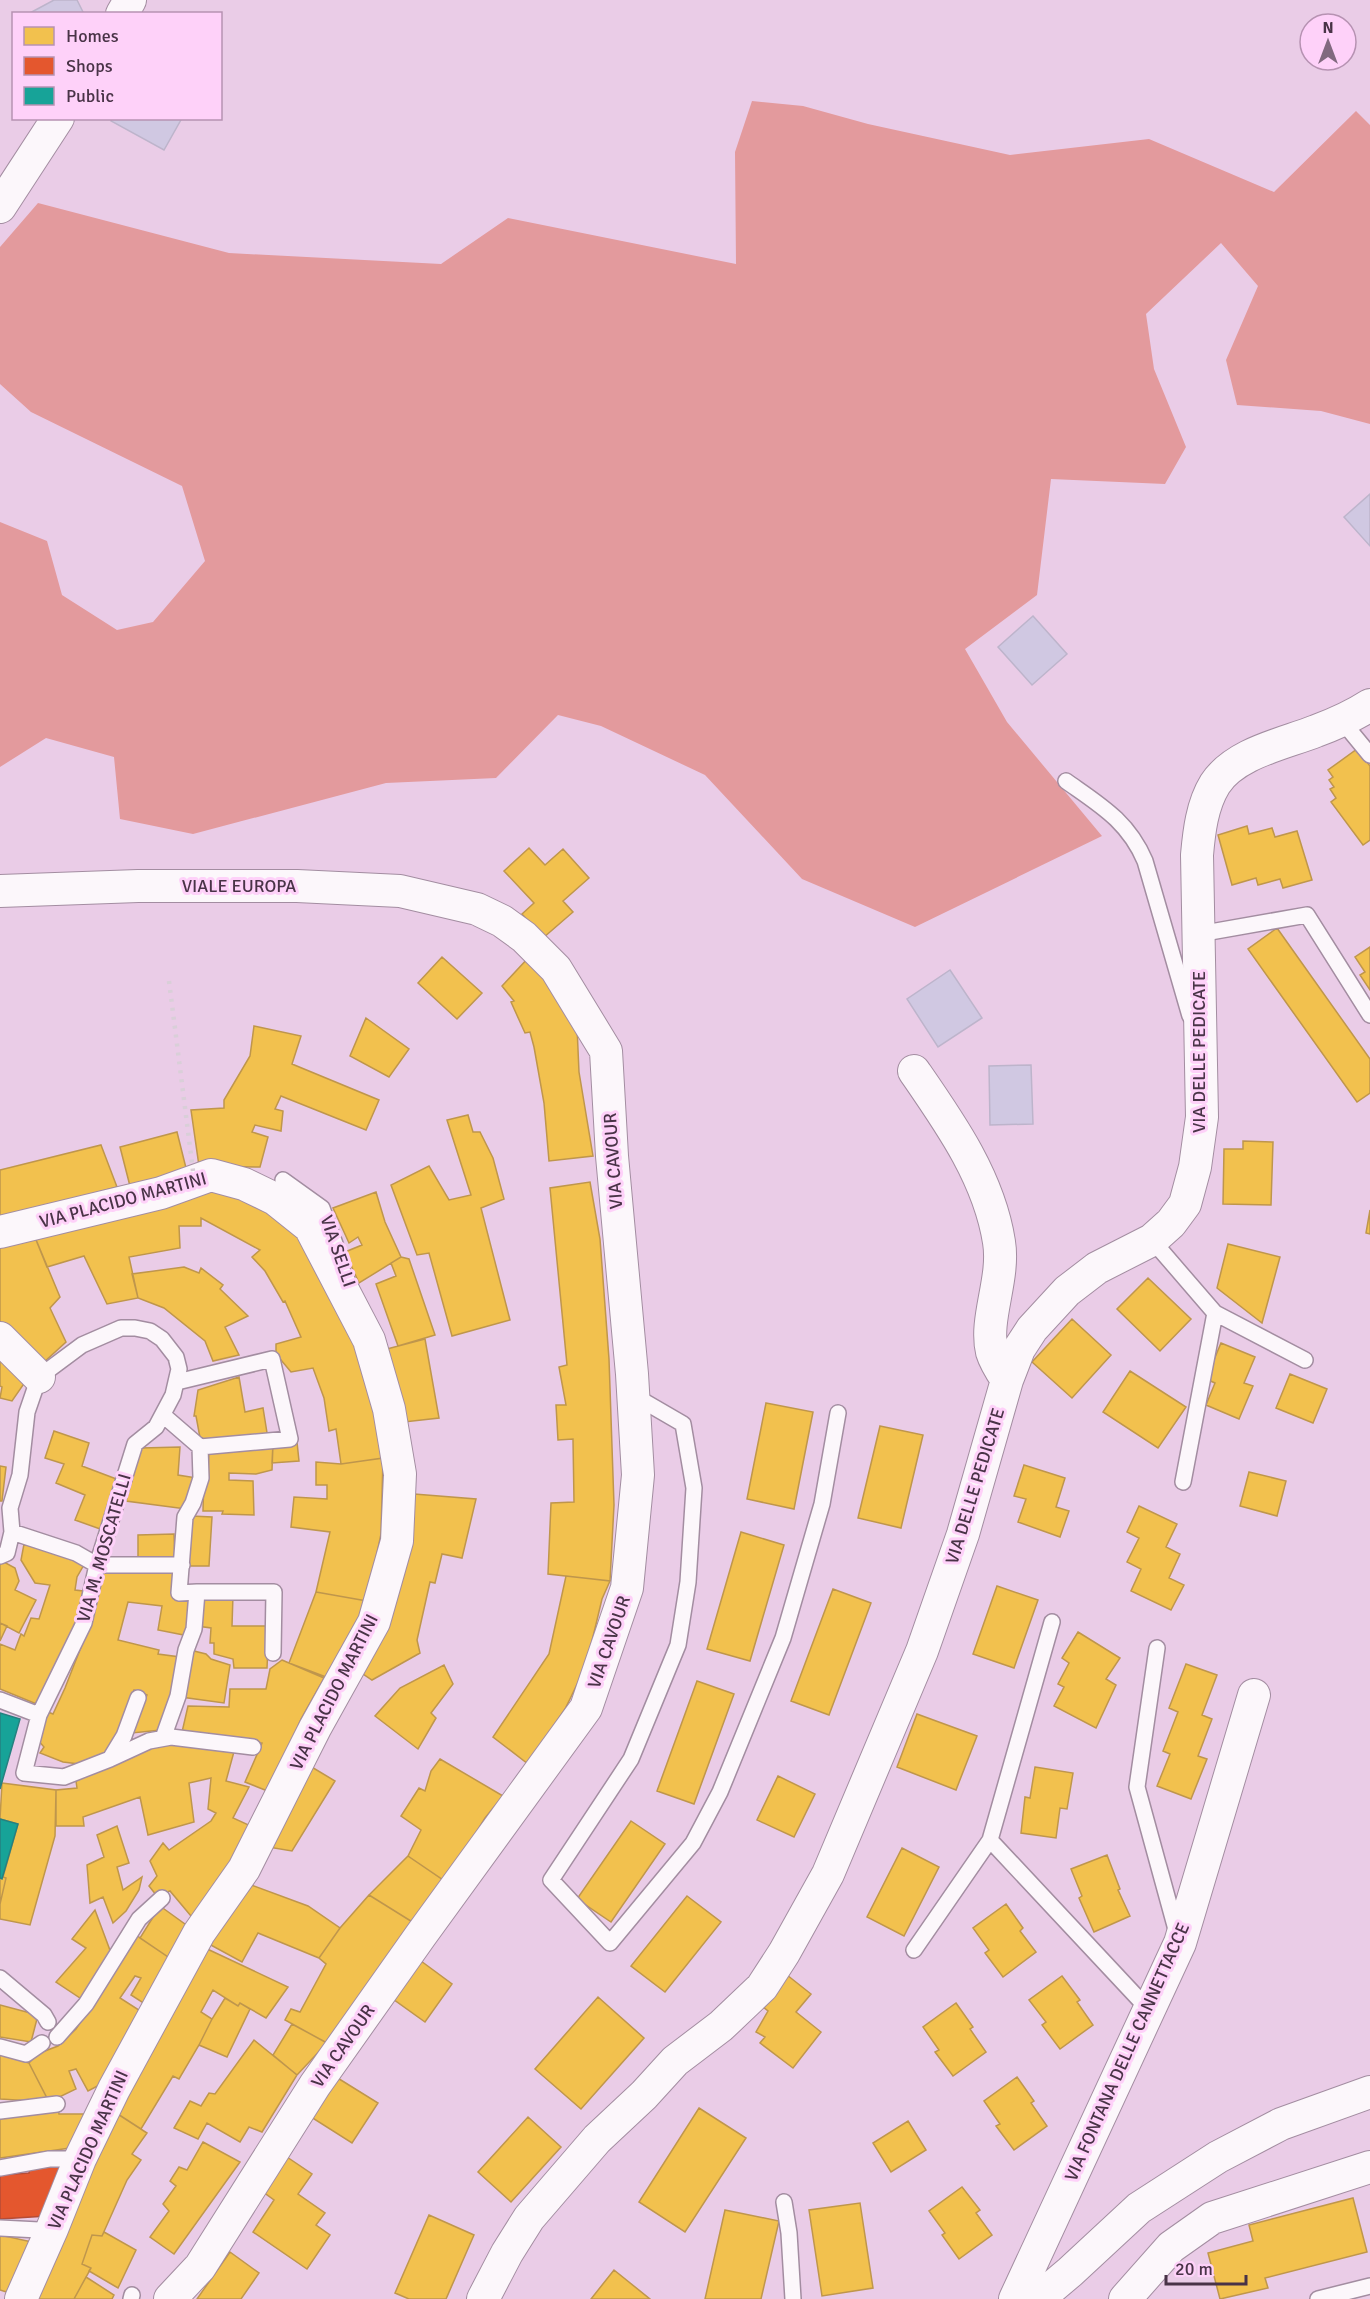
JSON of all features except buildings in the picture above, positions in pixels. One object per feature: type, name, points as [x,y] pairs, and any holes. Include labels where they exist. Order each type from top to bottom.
[{"type":"street","points":[[0,207],[57,120]]},
{"type":"street","name":"VIA DELLE PEDICATE","points":[[483,2299],[507,2253],[529,2218],[597,2139],[644,2095],[675,2061],[721,2026],[762,1987],[784,1953],[828,1874],[922,1651],[963,1534],[1016,1355],[1027,1336],[1067,1291],[1097,1268],[1152,1240],[1180,1213],[1192,1182],[1200,1135],[1202,1060],[1198,843],[1204,810],[1215,784],[1222,775],[1243,760],[1342,721],[1370,705]]},
{"type":"street","name":"VIALE EUROPA","points":[[0,891],[138,885],[297,886],[400,891],[477,909]]},
{"type":"street","name":"VIA CAVOUR","points":[[170,2299],[200,2267],[315,2085],[586,1708],[627,1588],[638,1475],[613,1169],[606,1051],[556,969],[531,944],[502,921],[477,909]]},
{"type":"street","points":[[914,1071],[961,1141],[993,1212],[1001,1260],[990,1341],[995,1361],[1007,1380]]},
{"type":"street","name":"VIA PLACIDO MARTINI","points":[[0,1232],[160,1193],[211,1175],[244,1184],[275,1199],[310,1227],[369,1340],[389,1409],[400,1474],[397,1541],[374,1622],[315,1728],[244,1869],[200,1933],[114,2088],[80,2159],[21,2299]]},
{"type":"street","points":[[0,1338],[39,1377]]},
{"type":"street","name":"VIA FONTANA DELLE CANNETTACCE","points":[[1015,2299],[1180,1943],[1254,1695]]},
{"type":"street","points":[[1038,2299],[1139,2208],[1218,2157],[1281,2124],[1370,2092]]},
{"type":"street","points":[[1125,2299],[1171,2247],[1212,2218],[1370,2167]]},
{"type":"lane","points":[[1342,721],[1370,755]]},
{"type":"lane","points":[[1066,781],[1115,817],[1137,843],[1145,861],[1202,1060]]},
{"type":"lane","points":[[1199,934],[1307,915],[1370,1015]]},
{"type":"lane","name":"VIA SELLI","points":[[283,1180],[322,1208],[369,1340]]},
{"type":"lane","points":[[1152,1240],[1215,1313],[1305,1360]]},
{"type":"lane","points":[[1183,1482],[1215,1313]]},
{"type":"lane","points":[[0,1556],[7,1553],[12,1532],[5,1507],[20,1475],[27,1412],[39,1377],[82,1345],[121,1328],[150,1331],[170,1347],[179,1369],[177,1382],[163,1415],[200,1447],[290,1439],[272,1359],[177,1382]]},
{"type":"lane","points":[[633,1395],[683,1424],[694,1488],[688,1582],[678,1645],[631,1759],[551,1880],[610,1943],[693,1843],[720,1792],[783,1638],[822,1504],[838,1413]]},
{"type":"lane","name":"VIA M. MOSCATELLI","points":[[110,1759],[64,1777],[24,1773],[39,1715],[84,1623],[97,1565],[135,1444],[156,1427],[163,1415]]},
{"type":"lane","points":[[200,1447],[201,1478],[193,1503],[185,1516],[180,1593],[274,1592],[273,1653]]},
{"type":"lane","points":[[12,1532],[76,1553],[97,1565],[182,1565]]},
{"type":"lane","points":[[163,1738],[178,1696],[186,1650],[194,1629],[196,1592]]},
{"type":"lane","points":[[914,1950],[990,1840],[1052,1622]]},
{"type":"lane","points":[[1157,1648],[1137,1787],[1180,1943]]},
{"type":"lane","points":[[110,1759],[124,1736],[138,1698]]},
{"type":"lane","points":[[0,1700],[39,1715]]},
{"type":"lane","points":[[110,1759],[149,1741],[171,1737],[252,1747]]},
{"type":"lane","points":[[990,1840],[1149,2010]]},
{"type":"lane","points":[[57,2037],[86,2004],[139,1919],[162,1898]]},
{"type":"lane","points":[[0,1978],[44,2015],[48,2022]]},
{"type":"lane","points":[[0,2047],[26,2054],[42,2043]]},
{"type":"lane","points":[[0,2111],[57,2104]]},
{"type":"lane","points":[[0,2168],[49,2159],[80,2159]]},
{"type":"lane","points":[[784,2202],[789,2233],[793,2299]]},
{"type":"lane","points":[[0,2228],[39,2230],[53,2227]]},
{"type":"lane","points":[[1318,2299],[1370,2286]]},
{"type":"shaded area","points":[[752,101],[803,106],[868,124],[1010,155],[1149,139],[1274,192],[1356,111],[1370,125],[1370,424],[1321,411],[1237,405],[1226,360],[1258,286],[1221,243],[1146,314],[1154,369],[1186,447],[1165,484],[1051,479],[1037,595],[965,649],[1007,722],[1102,836],[915,927],[802,879],[705,775],[601,726],[558,715],[496,778],[386,783],[193,834],[120,819],[114,757],[46,738],[0,767],[0,522],[47,541],[62,595],[117,630],[153,622],[205,561],[182,486],[31,412],[0,384],[0,247],[38,203],[229,253],[441,264],[508,218],[736,264],[735,152]]},
{"type":"railway","points":[[169,981],[193,1171]]}]
